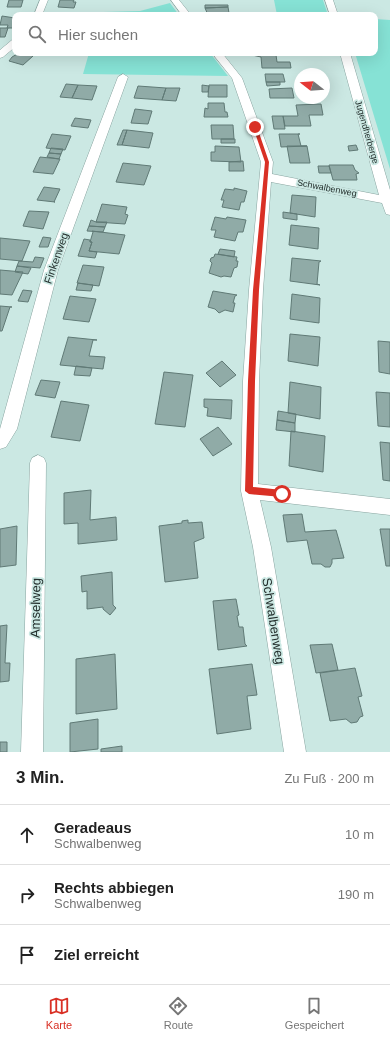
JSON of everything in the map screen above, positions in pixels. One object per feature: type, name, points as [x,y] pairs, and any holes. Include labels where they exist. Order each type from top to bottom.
[{"type":"street","points":[[39,12],[44,0]]},
{"type":"street","points":[[175,0],[185,12]]},
{"type":"street","points":[[329,0],[333,12]]},
{"type":"street","points":[[0,55],[12,45]]},
{"type":"street","name":"Schwalbenweg","points":[[219,56],[236,78],[245,98],[267,162],[256,290],[251,381],[249,491],[262,547],[295,752]]},
{"type":"street","name":"Jugendherberge","points":[[346,56],[388,206]]},
{"type":"street","name":"Finkenweg","points":[[0,442],[9,429],[51,270],[123,77]]},
{"type":"street","name":"Schwalbenweg","points":[[266,176],[388,206]]},
{"type":"street","name":"Amselweg","points":[[32,752],[38,463]]},
{"type":"street","points":[[249,491],[390,507]]},
{"type":"green space","points":[[274,0],[323,0],[327,12],[276,12]]},
{"type":"green space","points":[[170,3],[177,12],[103,12],[140,11]]},
{"type":"green space","points":[[378,19],[390,20],[390,169],[356,56],[378,56]]},
{"type":"green space","points":[[88,56],[212,56],[228,76],[83,74]]},
{"type":"building","points":[[9,0],[23,0],[21,7],[7,7]]},
{"type":"building","points":[[60,0],[74,0],[73,2],[76,2],[74,8],[58,7]]},
{"type":"building","points":[[205,5],[228,5],[228,7],[205,8]]},
{"type":"building","points":[[228,7],[229,12],[207,12],[205,8]]},
{"type":"building","points":[[2,16],[12,18],[12,28],[7,28],[8,25],[0,25]]},
{"type":"building","points":[[0,28],[8,28],[5,37],[0,37]]},
{"type":"building","points":[[33,56],[23,65],[9,61],[12,57]]},
{"type":"building","points":[[256,56],[276,56],[277,62],[290,62],[291,68],[262,68],[261,57]]},
{"type":"building","points":[[265,74],[283,74],[285,82],[266,82]]},
{"type":"building","points":[[266,82],[280,82],[280,85],[267,86]]},
{"type":"building","points":[[66,84],[78,85],[72,98],[60,97]]},
{"type":"building","points":[[78,85],[97,86],[92,100],[72,98]]},
{"type":"building","points":[[202,85],[209,86],[208,92],[202,92]]},
{"type":"building","points":[[209,85],[227,85],[227,97],[208,97]]},
{"type":"building","points":[[138,86],[166,88],[162,100],[134,98]]},
{"type":"building","points":[[166,88],[180,88],[176,101],[162,100]]},
{"type":"building","points":[[292,88],[294,98],[270,98],[269,89]]},
{"type":"building","points":[[208,103],[224,103],[225,112],[227,112],[228,117],[204,117],[205,108],[208,109]]},
{"type":"building","points":[[321,104],[323,115],[309,115],[311,126],[285,126],[283,116],[298,116],[296,105]]},
{"type":"building","points":[[135,109],[152,111],[148,124],[131,123]]},
{"type":"building","points":[[272,116],[283,116],[285,129],[274,129]]},
{"type":"building","points":[[75,118],[91,120],[88,128],[71,126]]},
{"type":"building","points":[[211,125],[233,125],[234,139],[212,139]]},
{"type":"building","points":[[123,130],[127,130],[122,145],[117,145]]},
{"type":"building","points":[[127,130],[153,133],[149,148],[122,145]]},
{"type":"building","points":[[52,134],[71,136],[65,150],[46,148]]},
{"type":"building","points":[[279,134],[298,134],[301,146],[307,146],[281,147]]},
{"type":"building","points":[[221,139],[235,139],[235,143],[221,143]]},
{"type":"building","points":[[356,145],[358,150],[349,151],[348,146]]},
{"type":"building","points":[[215,146],[239,147],[241,162],[211,161],[211,152],[215,152]]},
{"type":"building","points":[[287,146],[307,146],[310,163],[290,163]]},
{"type":"building","points":[[51,148],[63,149],[61,154],[49,153]]},
{"type":"building","points":[[49,153],[61,154],[59,159],[47,157]]},
{"type":"building","points":[[40,157],[60,159],[53,174],[33,172]]},
{"type":"building","points":[[243,161],[244,171],[229,171],[229,162]]},
{"type":"building","points":[[123,163],[151,166],[144,185],[116,182]]},
{"type":"building","points":[[329,165],[353,165],[355,170],[359,173],[356,174],[357,180],[333,180]]},
{"type":"building","points":[[318,166],[329,166],[331,173],[319,173]]},
{"type":"building","points":[[44,187],[60,189],[54,202],[37,200]]},
{"type":"building","points":[[234,188],[247,191],[244,202],[241,202],[239,210],[222,207],[224,200],[221,200],[225,189],[234,190]]},
{"type":"building","points":[[292,195],[316,197],[315,217],[290,213]]},
{"type":"building","points":[[102,204],[127,207],[125,214],[128,215],[125,224],[96,222]]},
{"type":"building","points":[[29,211],[49,212],[43,229],[23,226]]},
{"type":"building","points":[[283,212],[297,214],[297,220],[283,218]]},
{"type":"building","points":[[215,217],[246,220],[243,232],[238,232],[235,241],[214,237],[216,230],[211,230]]},
{"type":"building","points":[[91,220],[96,222],[107,222],[105,227],[89,226]]},
{"type":"building","points":[[291,225],[319,228],[318,249],[289,245]]},
{"type":"building","points":[[89,226],[105,227],[103,232],[87,231]]},
{"type":"building","points":[[92,231],[125,235],[119,254],[89,251],[92,242],[90,242]]},
{"type":"building","points":[[43,237],[51,238],[48,247],[39,247]]},
{"type":"building","points":[[0,238],[30,241],[22,261],[0,259]]},
{"type":"building","points":[[84,239],[92,242],[89,251],[97,252],[95,258],[78,256]]},
{"type":"building","points":[[220,249],[235,251],[234,257],[218,254]]},
{"type":"building","points":[[215,254],[237,257],[237,267],[234,268],[231,277],[221,277],[209,273],[212,263],[210,261]]},
{"type":"building","points":[[35,257],[44,258],[40,268],[17,266],[19,261],[33,262]]},
{"type":"building","points":[[292,258],[321,261],[319,262],[317,284],[320,285],[290,281]]},
{"type":"building","points":[[83,265],[104,267],[99,286],[77,283]]},
{"type":"building","points":[[17,266],[31,268],[28,274],[15,272]]},
{"type":"building","points":[[0,270],[23,272],[12,295],[0,294]]},
{"type":"building","points":[[78,283],[93,285],[91,291],[76,290]]},
{"type":"building","points":[[23,290],[32,291],[28,302],[18,301]]},
{"type":"building","points":[[213,291],[237,295],[235,296],[233,303],[235,303],[233,312],[225,310],[219,313],[215,309],[208,307]]},
{"type":"building","points":[[292,294],[320,298],[319,323],[290,319]]},
{"type":"building","points":[[70,296],[96,299],[89,322],[63,319]]},
{"type":"building","points":[[0,306],[12,307],[10,307],[2,331],[0,331]]},
{"type":"building","points":[[290,334],[320,337],[318,366],[288,361]]},
{"type":"building","points":[[68,337],[97,340],[93,340],[89,356],[105,357],[103,369],[60,365]]},
{"type":"building","points":[[378,341],[390,342],[390,374],[379,372]]},
{"type":"building","points":[[222,361],[236,375],[220,387],[206,373]]},
{"type":"building","points":[[76,366],[92,368],[90,376],[74,375]]},
{"type":"building","points":[[164,372],[193,375],[185,427],[155,424]]},
{"type":"building","points":[[41,380],[60,382],[55,398],[35,395]]},
{"type":"building","points":[[290,382],[321,387],[320,419],[288,413]]},
{"type":"building","points":[[376,392],[390,393],[390,427],[378,426]]},
{"type":"building","points":[[204,399],[232,400],[231,419],[207,416],[208,408],[204,407]]},
{"type":"building","points":[[61,401],[89,405],[80,441],[51,437]]},
{"type":"building","points":[[278,411],[296,414],[295,423],[277,420]]},
{"type":"building","points":[[277,420],[295,423],[295,432],[276,430]]},
{"type":"building","points":[[218,427],[232,444],[213,456],[200,439]]},
{"type":"building","points":[[291,431],[325,436],[323,472],[289,466]]},
{"type":"building","points":[[380,442],[390,443],[390,481],[383,480]]},
{"type":"building","points":[[91,490],[90,520],[116,517],[117,540],[78,544],[78,523],[64,524],[64,493]]},
{"type":"building","points":[[302,514],[305,532],[336,530],[344,558],[332,559],[330,567],[325,567],[321,564],[312,564],[307,540],[287,542],[283,515]]},
{"type":"building","points":[[188,520],[188,523],[202,522],[204,538],[194,542],[198,578],[165,582],[159,526],[182,523],[182,521]]},
{"type":"building","points":[[17,526],[16,565],[0,567],[0,529]]},
{"type":"building","points":[[380,529],[390,529],[390,566],[386,566]]},
{"type":"building","points":[[112,572],[113,605],[116,608],[110,615],[103,609],[103,607],[87,609],[87,591],[82,592],[81,576]]},
{"type":"building","points":[[236,599],[239,615],[237,616],[239,627],[243,627],[245,644],[247,646],[218,650],[213,601]]},
{"type":"building","points":[[7,625],[5,663],[10,663],[9,681],[0,682],[0,626]]},
{"type":"building","points":[[332,644],[338,670],[316,673],[310,645]]},
{"type":"building","points":[[115,654],[117,709],[76,714],[76,659]]},
{"type":"building","points":[[252,664],[257,695],[247,696],[251,729],[217,734],[209,669]]},
{"type":"building","points":[[355,668],[362,696],[358,697],[363,716],[360,717],[357,722],[351,723],[346,719],[330,721],[320,673]]},
{"type":"building","points":[[98,719],[98,749],[70,752],[70,723]]},
{"type":"building","points":[[0,742],[7,742],[7,752],[0,752]]},
{"type":"building","points":[[122,746],[122,752],[101,752],[101,749]]},
{"type":"route","points":[[255,127],[267,162],[256,290],[251,381],[249,491],[282,494]]}]
